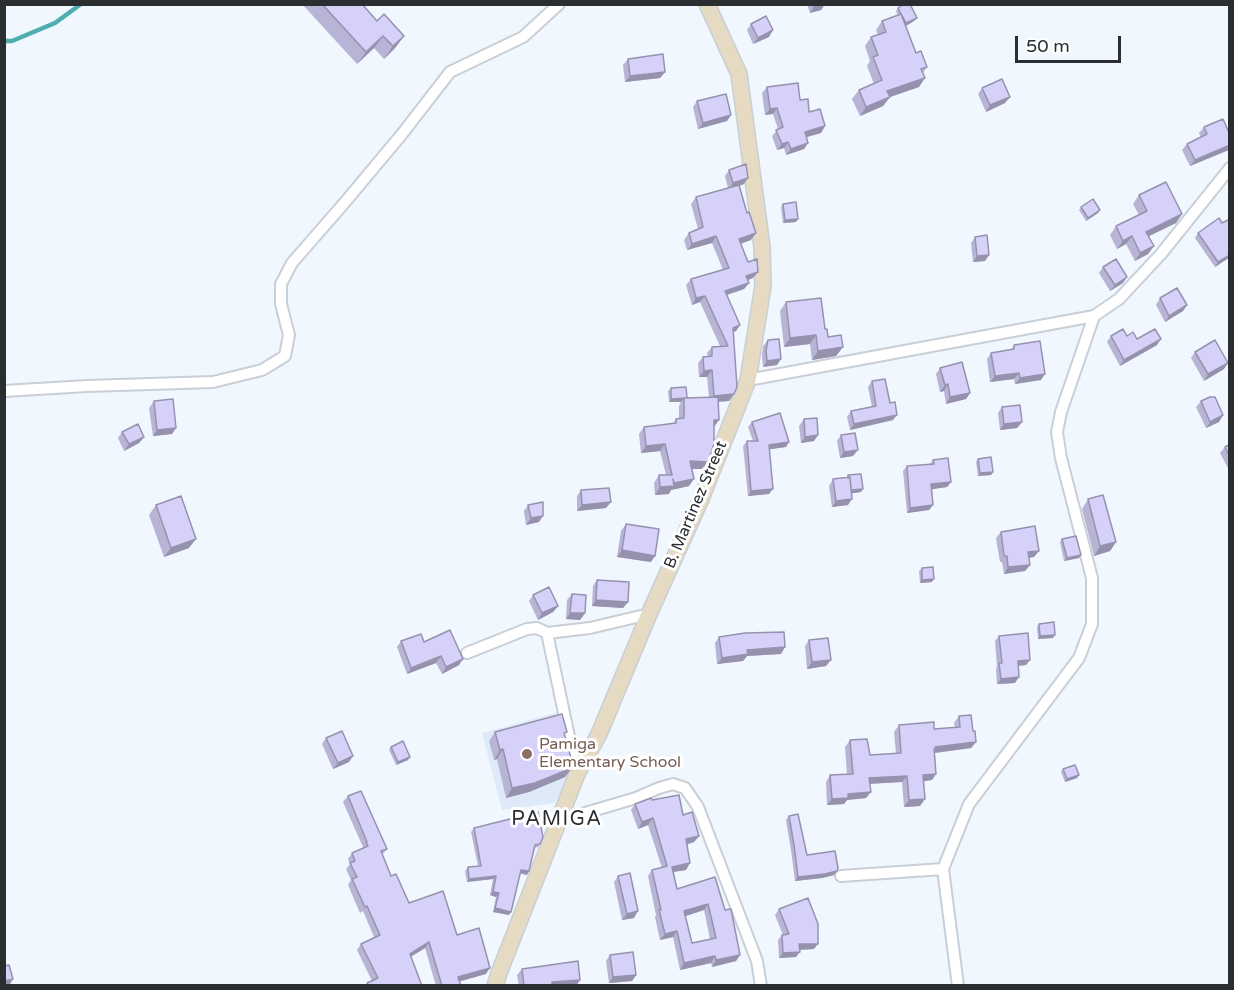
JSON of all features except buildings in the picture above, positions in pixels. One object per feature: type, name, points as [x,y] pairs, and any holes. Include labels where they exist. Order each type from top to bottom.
[{"type":"street","points":[[4,391],[213,382],[262,370],[285,356],[289,335],[281,304],[281,284],[292,263],[402,134],[450,72],[523,37],[559,4]]},
{"type":"street","name":"B. Martinez Street","points":[[495,986],[498,973],[577,774],[599,734],[649,614],[701,500],[748,380],[763,286],[762,247],[739,74],[707,4]]},
{"type":"street","points":[[748,380],[1094,316],[1119,299],[1161,254],[1230,168]]},
{"type":"street","points":[[958,986],[943,869],[969,804],[1079,658],[1092,624],[1092,578],[1061,458],[1057,432],[1061,412],[1094,316]]},
{"type":"street","points":[[467,653],[527,629],[537,628],[547,633],[590,628],[649,614]]},
{"type":"street","points":[[547,633],[577,774]]},
{"type":"street","points":[[558,821],[636,798],[673,784],[685,788],[698,807],[757,961],[761,986]]},
{"type":"street","points":[[841,876],[943,869]]},
{"type":"shaded area","name":"Pamiga Elementary School","points":[[558,712],[572,775],[554,803],[502,810],[482,733]]},
{"type":"waterway","points":[[4,41],[12,41],[55,23],[81,4]]},
{"type":"place","name":"Pamiga Elementary School","points":[[527,754]]},
{"type":"district","name":"PAMIGA","points":[[557,820]]}]
